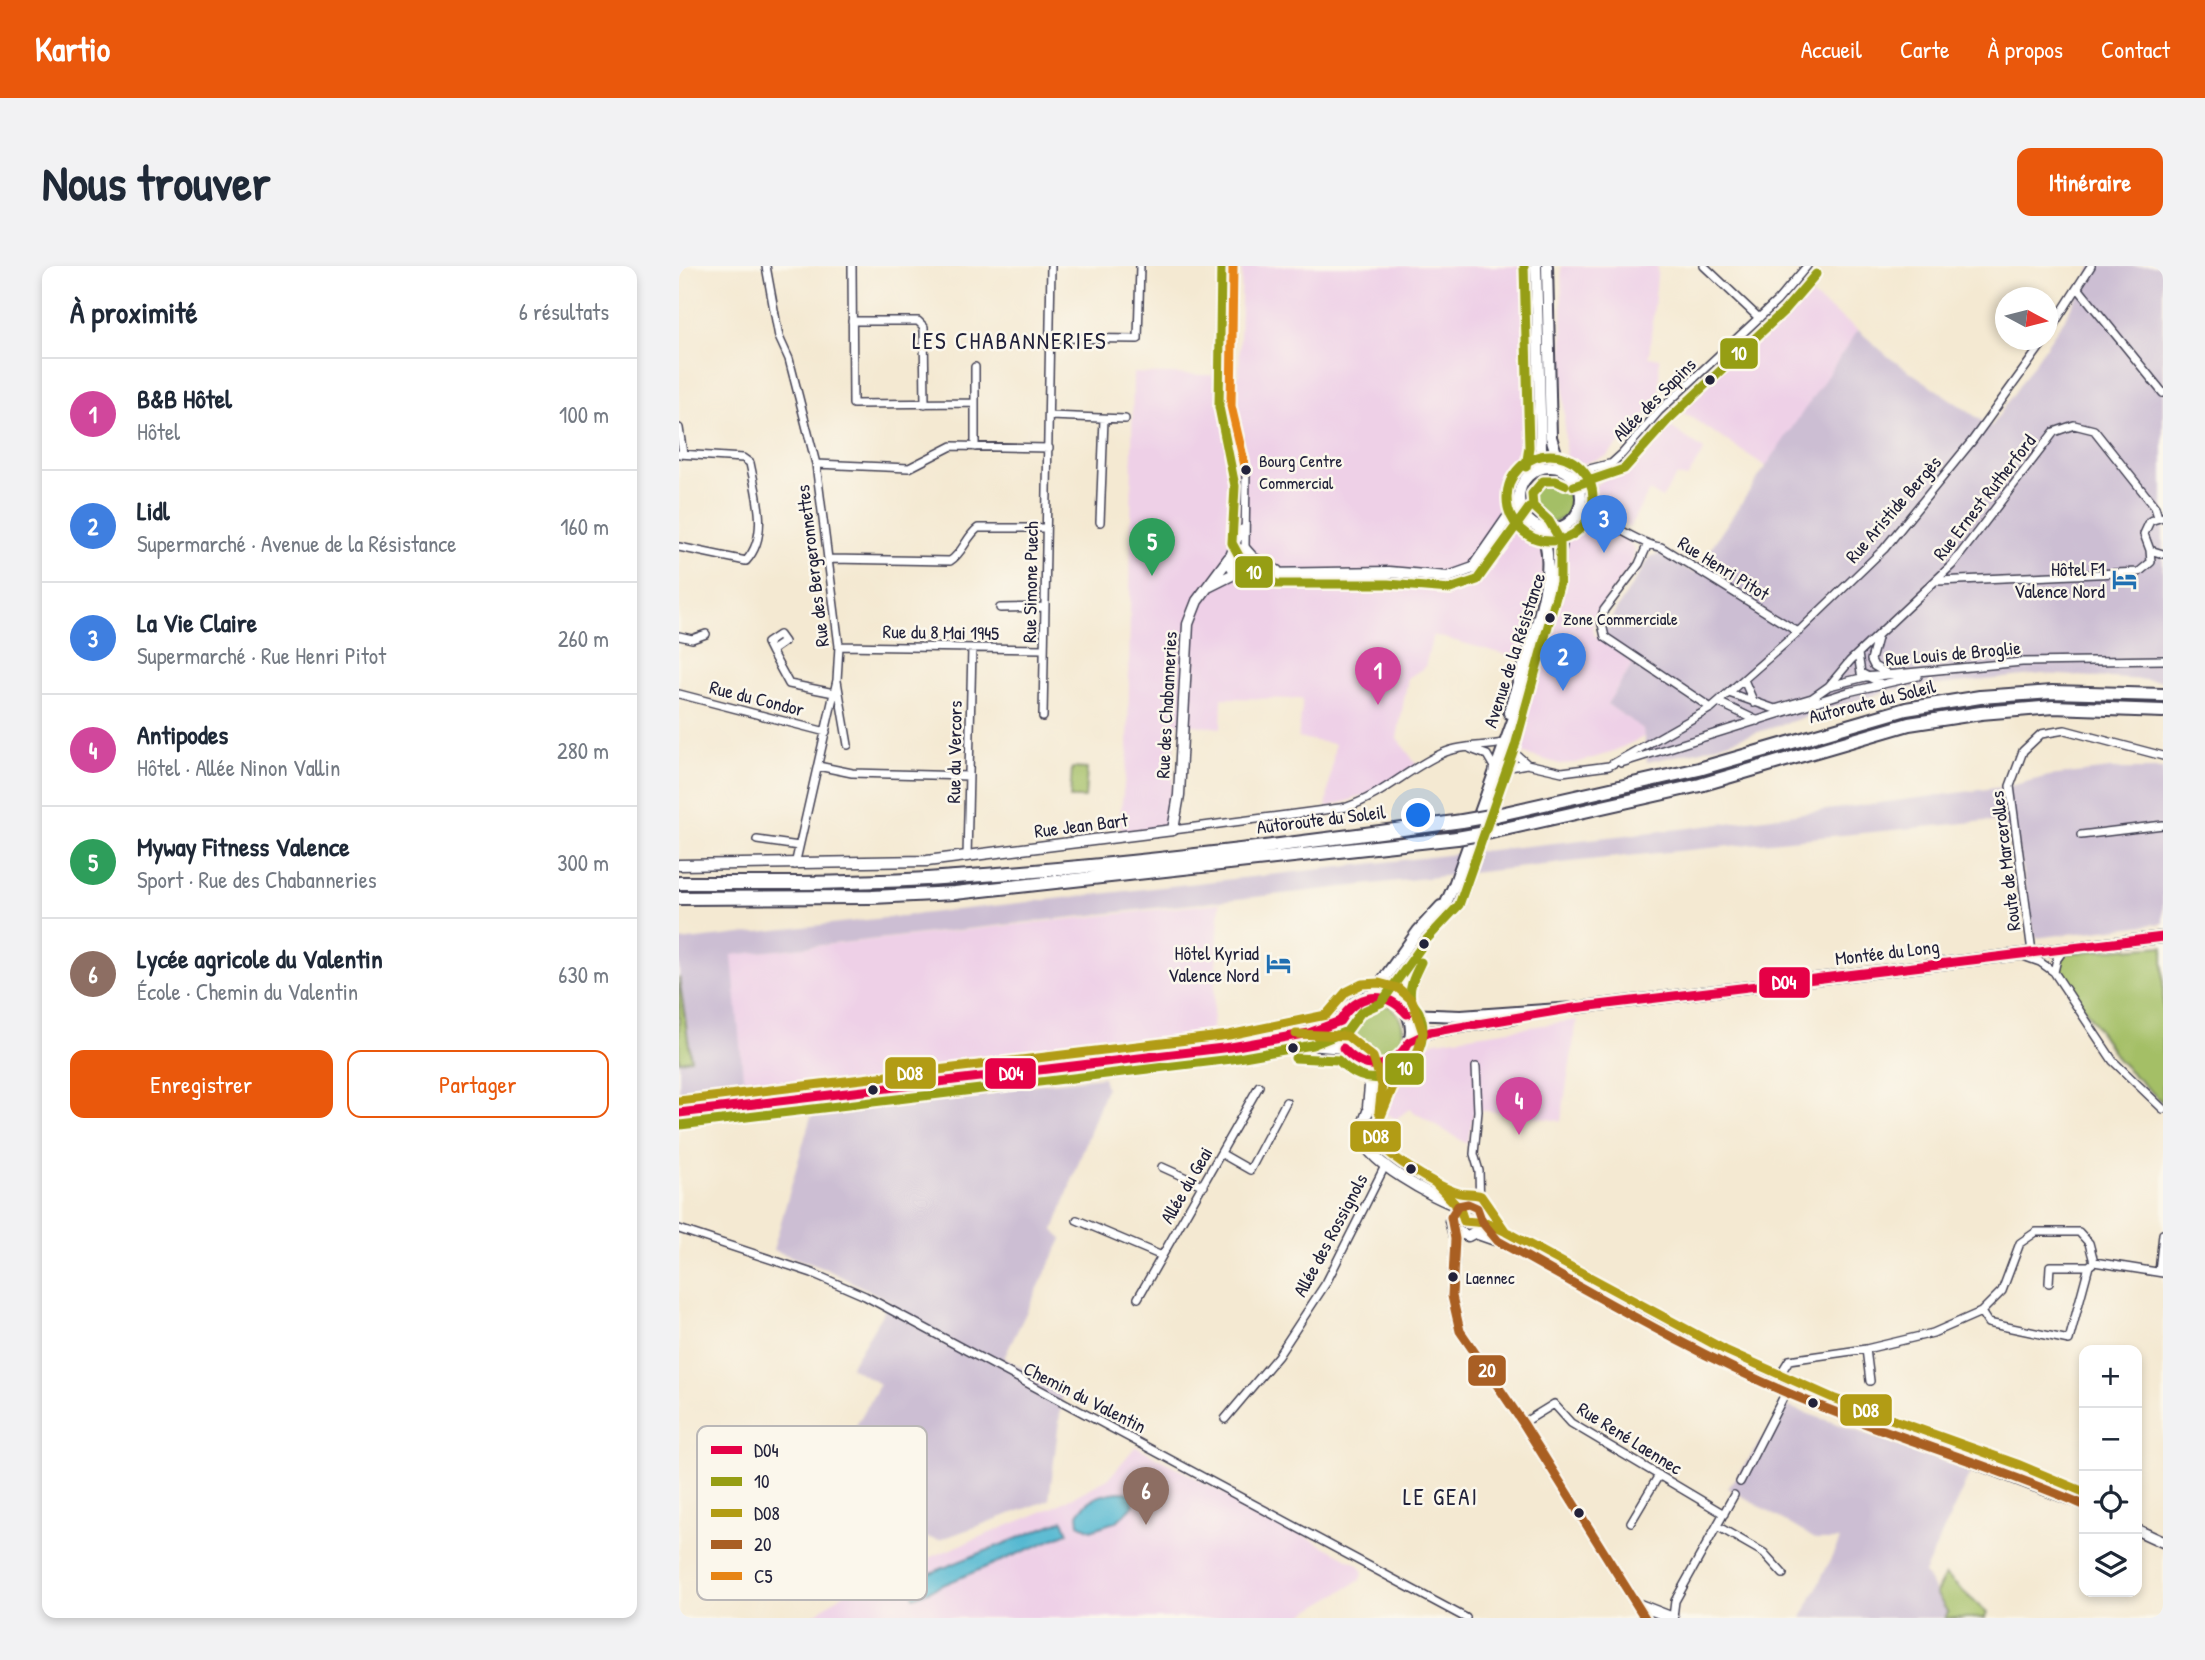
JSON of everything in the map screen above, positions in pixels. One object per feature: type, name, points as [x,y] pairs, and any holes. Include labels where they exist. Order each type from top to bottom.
[{"type":"highway","name":"Autoroute du Soleil","points":[[679,883],[870,882],[1005,873],[1462,821],[1672,776],[1906,709],[1980,697],[2052,692],[2163,695]]},
{"type":"highway","name":"Autoroute du Soleil","points":[[679,898],[871,897],[980,891],[1457,838],[1700,785],[1909,724],[1981,713],[2053,707],[2163,711]]},
{"type":"main road","points":[[1536,266],[1542,447],[1538,469],[1524,480],[1519,500],[1522,513],[1535,525],[1552,529],[1564,526],[1575,517],[1581,497],[1551,437],[1547,266]]},
{"type":"main road","points":[[1538,469],[1566,471]]},
{"type":"main road","name":"Avenue de la Résistance","points":[[1503,743],[1548,580],[1549,552],[1535,525]]},
{"type":"main road","name":"Avenue de la Résistance","points":[[1398,1003],[1405,967],[1437,923],[1448,900],[1493,768],[1520,701],[1551,607],[1564,526]]},
{"type":"main road","name":"Avenue de la Résistance","points":[[1372,995],[1418,931],[1448,900]]},
{"type":"main road","name":"Montée du Long","points":[[1409,1042],[1437,1031],[1574,1008],[2163,937]]},
{"type":"main road","points":[[1372,995],[1386,997],[1398,1003],[1407,1014],[1409,1042],[1402,1056],[1389,1065],[1364,1066],[1356,1062],[1343,1048],[1340,1040],[1340,1021],[1353,1002],[1372,995]]},
{"type":"main road","name":"Montée du Long","points":[[1407,1014],[1461,1016],[1574,1008]]},
{"type":"main road","points":[[679,1113],[1231,1047],[1309,1033],[1340,1021]]},
{"type":"main road","points":[[1231,1047],[1309,1045],[1343,1048]]},
{"type":"street","name":"Rue des Bergeronnettes","points":[[766,266],[779,337],[789,359],[816,464],[839,646],[837,680],[795,865]]},
{"type":"street","points":[[852,266],[853,404],[975,403]]},
{"type":"street","name":"Rue Simone Puech","points":[[1043,717],[1051,266]]},
{"type":"street","points":[[1050,338],[1138,339],[1140,266]]},
{"type":"street","points":[[1233,266],[1231,406],[1246,470],[1247,503],[1243,525],[1231,554],[1231,566],[1242,571],[1389,572],[1448,577],[1469,571],[1486,561],[1518,526],[1535,525]]},
{"type":"street","points":[[1704,266],[1759,317]]},
{"type":"street","name":"Allée des Sapins","points":[[1581,497],[1659,411],[1759,317],[1807,266]]},
{"type":"street","name":"Rue Aristide Bergès","points":[[2058,319],[2091,266]]},
{"type":"street","points":[[2078,288],[2163,393]]},
{"type":"street","points":[[852,321],[918,321],[924,327],[925,404]]},
{"type":"street","name":"Rue Aristide Bergès","points":[[1744,680],[1884,549],[1972,441],[2037,350]]},
{"type":"street","points":[[975,367],[975,447]]},
{"type":"street","points":[[1050,416],[1125,419]]},
{"type":"street","points":[[1100,522],[1104,418]]},
{"type":"street","name":"Rue Ernest Rutherford","points":[[1829,686],[1858,653],[1938,582],[2054,432],[2074,425],[2094,430],[2161,517]]},
{"type":"street","points":[[679,428],[681,454],[743,458],[750,463],[761,520],[754,552],[745,561],[679,547]]},
{"type":"street","points":[[816,464],[909,468],[952,446],[1049,448]]},
{"type":"street","name":"Allée des Sapins","points":[[1566,471],[1610,464]]},
{"type":"street","name":"Rue Henri Pitot","points":[[1581,497],[1596,516],[1647,546],[1661,547],[1798,632]]},
{"type":"street","points":[[1469,571],[1519,500]]},
{"type":"street","points":[[1575,517],[1596,516]]},
{"type":"street","points":[[1938,582],[2139,572],[2151,562],[2144,534],[2150,521],[2161,517]]},
{"type":"street","points":[[1243,525],[1245,549],[1253,558],[1278,572]]},
{"type":"street","points":[[830,559],[950,561],[959,556],[971,534],[978,528],[1046,528]]},
{"type":"street","points":[[1647,546],[1639,564],[1604,610],[1601,620],[1605,637],[1711,708]]},
{"type":"street","points":[[1231,554],[1245,549]]},
{"type":"street","points":[[2150,550],[2163,554]]},
{"type":"street","name":"Rue des Chabanneries","points":[[1173,830],[1179,794],[1188,624],[1191,613],[1231,554]]},
{"type":"street","points":[[1208,587],[1242,571],[1253,558]]},
{"type":"street","points":[[1000,608],[1044,607]]},
{"type":"street","points":[[1848,692],[1865,677],[1881,632]]},
{"type":"street","points":[[679,636],[692,639],[706,635]]},
{"type":"street","name":"Rue du 8 Mai 1945","points":[[839,646],[1044,649]]},
{"type":"street","name":"Rue du Vercors","points":[[967,857],[972,648]]},
{"type":"street","points":[[771,651],[789,684],[834,693]]},
{"type":"street","points":[[1858,653],[1865,677]]},
{"type":"street","points":[[1871,660],[1874,666],[1890,675]]},
{"type":"street","name":"Rue Louis de Broglie","points":[[1729,694],[1775,709],[1812,698],[1829,686],[1865,677],[2022,662],[2163,660]]},
{"type":"street","points":[[1470,749],[1487,755],[1493,768],[1527,764],[1562,772],[1609,766],[1848,692],[1942,668]]},
{"type":"street","points":[[1865,677],[1881,684]]},
{"type":"street","points":[[837,680],[848,745]]},
{"type":"street","points":[[1609,766],[1711,708],[1744,680],[1754,703]]},
{"type":"street","name":"Rue du Condor","points":[[679,694],[826,732]]},
{"type":"street","points":[[1718,702],[1758,721]]},
{"type":"street","name":"Route de Marcerolles","points":[[2032,952],[2010,786],[2022,751],[2041,734],[2064,730],[2163,756]]},
{"type":"street","points":[[1503,743],[1527,764]]},
{"type":"street","name":"Rue Jean Bart","points":[[679,865],[927,861],[1347,807],[1370,800],[1442,753],[1503,743]]},
{"type":"street","points":[[818,766],[852,773],[969,776]]},
{"type":"street","points":[[2081,835],[2163,825]]},
{"type":"street","points":[[757,840],[799,846]]},
{"type":"street","points":[[2054,972],[2057,959],[2066,948]]},
{"type":"street","points":[[2015,954],[2030,957],[2054,972],[2113,1061],[2163,1109]]},
{"type":"street","points":[[1366,1114],[1389,1065]]},
{"type":"street","points":[[1364,1066],[1370,1086],[1362,1139],[1368,1151],[1431,1195],[1451,1217],[1454,1230],[1451,1296],[1460,1331],[1523,1423],[1646,1618]]},
{"type":"street","points":[[1476,1068],[1478,1111],[1474,1154],[1479,1171],[1480,1210],[1482,1222],[1498,1241]]},
{"type":"street","name":"Allée du Geai","points":[[1138,1298],[1259,1086]]},
{"type":"street","points":[[1222,1154],[1250,1170],[1286,1102]]},
{"type":"street","name":"Allée des Rossignols","points":[[1224,1419],[1277,1356],[1326,1283],[1386,1164]]},
{"type":"street","points":[[1163,1167],[1204,1186]]},
{"type":"street","points":[[1451,1217],[1478,1193]]},
{"type":"street","points":[[1431,1195],[1480,1210]]},
{"type":"street","points":[[1077,1220],[1162,1256]]},
{"type":"street","points":[[1452,1269],[1482,1222]]},
{"type":"street","name":"Chemin du Valentin","points":[[679,1228],[812,1273],[865,1297],[1466,1618]]},
{"type":"street","points":[[1454,1230],[1498,1241],[1707,1355],[1786,1392],[2079,1503]]},
{"type":"street","points":[[1773,1386],[1789,1360],[1865,1349],[1933,1333],[1981,1312],[2002,1291],[2020,1243],[2036,1231],[2079,1233],[2089,1243],[2092,1264],[2069,1340],[1988,1323],[1981,1312]]},
{"type":"street","points":[[2049,1283],[2050,1266],[2092,1264],[2161,1273],[2163,1234]]},
{"type":"street","points":[[1865,1349],[1870,1381]]},
{"type":"street","points":[[1740,1482],[1786,1392]]},
{"type":"street","name":"Rue René Laennec","points":[[1523,1423],[1554,1404],[1571,1423],[1724,1514]]},
{"type":"street","points":[[1631,1522],[1659,1475]]},
{"type":"street","points":[[1636,1604],[1664,1616],[1734,1495]]},
{"type":"street","points":[[1717,1526],[1764,1553],[1783,1574]]},
{"type":"street","points":[[2142,1532],[2163,1541]]},
{"type":"shaded area","points":[[1242,266],[1528,266],[1533,455],[1531,465],[1512,484],[1511,497],[1524,528],[1535,533],[1542,545],[1545,559],[1539,594],[1519,658],[1433,635],[1425,667],[1408,678],[1397,738],[1417,765],[1369,794],[1326,808],[1335,744],[1298,738],[1303,699],[1222,698],[1221,728],[1176,723],[1171,805],[1165,828],[1123,832],[1119,824],[1128,754],[1133,373],[1239,376]]},
{"type":"shaded area","points":[[1561,266],[1658,266],[1649,357],[1659,358],[1660,399],[1607,456],[1576,466],[1567,461],[1565,447]]},
{"type":"shaded area","points":[[2092,266],[2163,266],[2163,681],[2042,674],[1890,690],[1702,750],[1647,762],[1643,729],[1607,704],[1633,664],[1598,638],[1651,556],[1660,554],[1694,573],[1858,330],[1890,358],[1991,427],[2043,350],[2058,350],[2058,328]]},
{"type":"shaded area","points":[[1799,286],[1858,330],[1767,467],[1675,407],[1752,337]]},
{"type":"shaded area","points":[[1661,420],[1704,450],[1687,478],[1676,476],[1662,498],[1649,491],[1629,528],[1592,506],[1588,498],[1592,488],[1625,463]]},
{"type":"shaded area","points":[[1583,521],[1601,523],[1624,536],[1635,550],[1632,563],[1602,606],[1592,628],[1594,635],[1633,664],[1607,704],[1643,729],[1644,737],[1607,754],[1576,763],[1560,764],[1518,752],[1513,738],[1559,608],[1567,534],[1571,528]]},
{"type":"shaded area","points":[[2110,769],[2163,769],[2163,923],[2035,938],[2015,833],[1999,823],[1986,821],[1616,857],[732,955],[745,1099],[679,1106],[679,941],[1689,828],[2010,786],[2049,776]]},
{"type":"shaded area","points":[[1220,903],[1211,1044],[979,1067],[745,1099],[731,955]]},
{"type":"shaded area","points":[[1577,1020],[1561,1121],[1475,1109],[1467,1144],[1409,1109],[1396,1119],[1377,1109],[1393,1076],[1424,1047],[1436,1041]]},
{"type":"shaded area","points":[[1103,1077],[1106,1088],[1054,1230],[1062,1239],[1004,1358],[1063,1390],[1049,1500],[939,1540],[927,1538],[927,1426],[856,1426],[880,1384],[850,1367],[890,1301],[826,1269],[773,1250],[813,1109]]},
{"type":"shaded area","points":[[1786,1406],[1971,1471],[1924,1573],[1948,1613],[1945,1618],[1802,1618],[1840,1540],[1817,1540],[1728,1488]]},
{"type":"shaded area","points":[[1136,1446],[1359,1565],[1363,1573],[1359,1581],[1296,1618],[809,1618],[835,1600],[927,1600],[927,1559],[1056,1506],[1109,1478]]},
{"type":"green space","points":[[1550,474],[1567,481],[1574,498],[1567,515],[1550,522],[1533,515],[1526,498],[1533,481]]},
{"type":"green space","points":[[1072,768],[1087,769],[1085,798],[1070,798]]},
{"type":"green space","points":[[2163,946],[2163,1103],[2118,1060],[2058,967],[2062,955],[2067,953]]},
{"type":"green space","points":[[679,977],[691,1059],[679,1061]]},
{"type":"green space","points":[[1368,1002],[1380,1002],[1395,1010],[1403,1025],[1403,1037],[1395,1052],[1380,1060],[1368,1060],[1353,1052],[1345,1037],[1345,1025],[1353,1010]]},
{"type":"green space","points":[[1945,1575],[1987,1613],[1985,1618],[1945,1618],[1948,1613],[1936,1593]]},
{"type":"water","points":[[1105,1494],[1132,1494],[1134,1505],[1117,1521],[1091,1530],[1079,1524],[1078,1514],[1087,1503]]},
{"type":"water","points":[[1063,1520],[1068,1533],[927,1592],[927,1574]]},
{"type":"transit line","name":"10","points":[[1221,266],[1219,407],[1235,486],[1232,543],[1245,567],[1277,584],[1388,584],[1450,589],[1477,580],[1529,508]]},
{"type":"transit line","name":"C5","points":[[1233,266],[1231,406],[1246,470]]},
{"type":"transit line","name":"10","points":[[1524,266],[1529,447],[1526,467]]},
{"type":"transit line","name":"10","points":[[1574,486],[1624,469],[1668,420],[1785,310],[1816,274]]},
{"type":"transit line","name":"10","points":[[1542,455],[1558,455],[1581,467],[1590,481],[1593,498],[1590,515],[1581,529],[1558,541],[1542,541],[1526,534],[1514,522],[1507,506],[1507,490],[1514,474],[1526,462],[1542,455]]},
{"type":"transit line","name":"10","points":[[680,1125],[1232,1059],[1312,1045],[1347,1031],[1361,1012],[1381,1003],[1427,939],[1459,905],[1515,746],[1560,582],[1560,540],[1549,521],[1533,506],[1532,494],[1543,481],[1556,481],[1565,485]]},
{"type":"transit line","name":"D04","points":[[1409,1042],[1430,1032],[1574,1008],[2163,937]]},
{"type":"transit line","name":"10","points":[[1295,1058],[1338,1060],[1354,1073],[1366,1078],[1387,1077],[1405,1068],[1418,1052],[1423,1032],[1419,1012],[1412,1003],[1410,994],[1421,962]]},
{"type":"transit line","name":"D08","points":[[679,1101],[1229,1035],[1326,1015],[1346,992],[1362,984],[1379,983],[1398,988],[1412,1000],[1423,1033],[1417,1055],[1399,1072],[1374,1133],[1378,1141],[1397,1159],[1450,1190],[1481,1196],[1506,1232],[1725,1350],[1835,1399],[2017,1464],[2079,1490]]},
{"type":"transit line","name":"D04","points":[[1340,1021],[1355,1005],[1372,998],[1390,1001],[1407,1014]]},
{"type":"transit line","name":"D04","points":[[679,1113],[1231,1047],[1309,1033],[1340,1021]]},
{"type":"transit line","name":"D08","points":[[1296,1034],[1347,1036],[1373,1057],[1382,1085],[1379,1112]]},
{"type":"transit line","name":"D04","points":[[1343,1048],[1360,1062],[1378,1065],[1395,1059],[1409,1042]]},
{"type":"transit line","name":"D08","points":[[1436,1184],[1460,1209],[1464,1221],[1486,1223],[1511,1234]]},
{"type":"transit line","name":"20","points":[[1645,1618],[1523,1423],[1460,1331],[1452,1296],[1455,1239],[1451,1217],[1458,1206],[1468,1204],[1477,1208],[1482,1222],[1498,1241],[1719,1361],[1795,1396],[2079,1503]]},
{"type":"place","name":"Bourg Centre Commercial","points":[[1246,470]]},
{"type":"place","name":"La Vie Claire","points":[[1604,553]]},
{"type":"place","name":"Myway Fitness Valence","points":[[1152,576]]},
{"type":"place","name":"Hôtel F1 Valence Nord","points":[[2125,580]]},
{"type":"place","name":"Zone Commerciale","points":[[1550,618]]},
{"type":"place","name":"Lidl","points":[[1563,691]]},
{"type":"place","name":"B&B Hôtel","points":[[1378,705]]},
{"type":"place","name":"Hôtel Kyriad Valence Nord","points":[[1279,964]]},
{"type":"place","name":"Antipodes","points":[[1519,1135]]},
{"type":"place","name":"Laennec","points":[[1453,1277]]},
{"type":"place","name":"Lycée agricole du Valentin","points":[[1146,1525]]},
{"type":"district","name":"LES CHABANNERIES","points":[[1010,340]]},
{"type":"district","name":"LE GEAI","points":[[1441,1496]]}]
